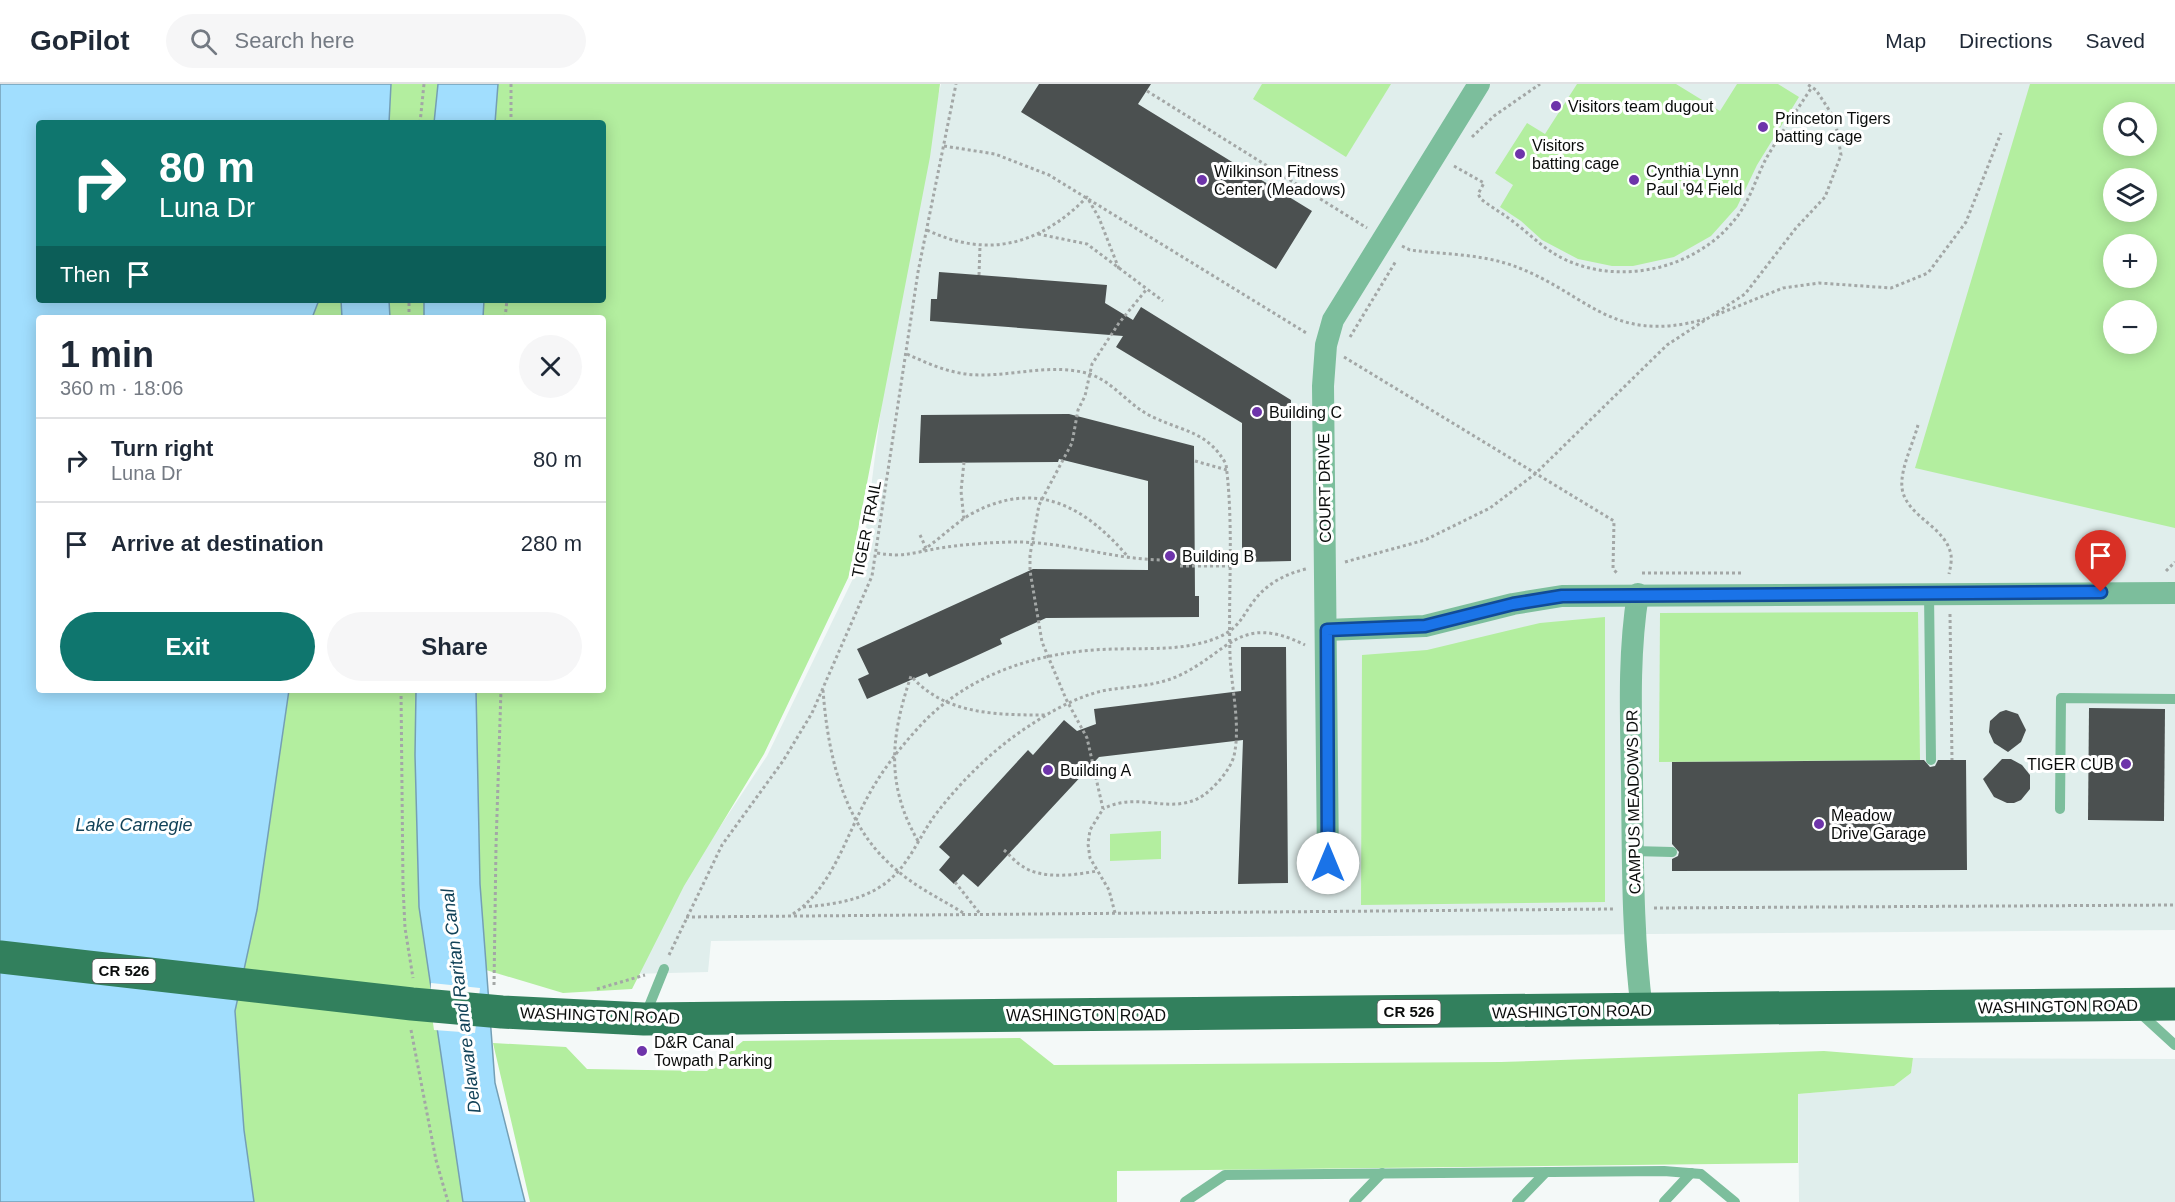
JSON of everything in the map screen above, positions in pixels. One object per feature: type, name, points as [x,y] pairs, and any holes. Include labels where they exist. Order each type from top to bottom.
[{"type":"main road","name":"WASHINGTON ROAD","points":[[0,957],[418,1004],[486,1002],[644,1019],[2175,1004]]},
{"type":"street","name":"COURT DRIVE","points":[[1328,863],[1323,386],[1333,350],[1333,320],[1479,84]]},
{"type":"street","points":[[1327,630],[1425,626],[1513,604],[1636,584],[1934,583],[2175,594]]},
{"type":"street","name":"CAMPUS MEADOWS DR","points":[[1636,584],[1631,723],[1635,958],[1642,1010]]},
{"type":"lane","points":[[1931,760],[1934,583]]},
{"type":"lane","points":[[2060,809],[2061,699],[2175,699]]},
{"type":"lane","points":[[1633,851],[1672,852]]},
{"type":"lane","points":[[644,1019],[664,969]]},
{"type":"lane","points":[[2130,1005],[2175,1045]]},
{"type":"lane","points":[[1517,1202],[1546,1172]]},
{"type":"lane","points":[[1185,1202],[1225,1175],[1546,1172],[1701,1174],[1735,1202]]},
{"type":"lane","points":[[1354,1202],[1382,1173]]},
{"type":"lane","points":[[1664,1202],[1691,1173]]},
{"type":"path","points":[[420,120],[424,84]]},
{"type":"path","points":[[511,120],[512,84]]},
{"type":"path","name":"TIGER TRAIL","points":[[664,969],[722,845],[783,760],[823,689],[872,576],[927,230],[956,84]]},
{"type":"path","points":[[1466,147],[1487,122],[1540,84]]},
{"type":"path","points":[[791,915],[803,907],[834,866],[856,821],[894,755],[921,724],[946,702],[984,679],[1024,661],[1046,655],[1081,650],[1157,650],[1194,646],[1230,631],[1242,622],[1253,602],[1267,587],[1283,577],[1389,551],[1434,536],[1490,508],[1534,474],[1667,345],[1744,294],[1825,197],[1841,156],[1834,119],[1812,87],[1807,84]]},
{"type":"path","points":[[1454,166],[1484,183],[1478,194],[1481,199],[1552,252],[1588,268],[1632,273],[1689,257],[1717,238],[1730,225],[1753,193],[1766,159],[1812,87]]},
{"type":"path","points":[[1147,90],[1384,237],[1404,247],[1505,263],[1561,289],[1610,318],[1639,326],[1682,326],[1783,288],[1819,283],[1891,288],[1928,273],[1966,222],[2001,133]]},
{"type":"path","points":[[944,146],[995,154],[1049,175],[1614,521],[1613,569],[1616,574],[1624,574]]},
{"type":"path","points":[[1448,175],[1460,156]]},
{"type":"path","points":[[927,230],[948,240],[980,246],[1023,241],[1070,212],[1087,197]]},
{"type":"path","points":[[1087,197],[1099,218],[1119,269]]},
{"type":"path","points":[[1036,234],[1087,244],[1163,301]]},
{"type":"path","points":[[1333,350],[1409,239]]},
{"type":"path","points":[[979,275],[980,246]]},
{"type":"path","points":[[1103,809],[1087,738],[1046,655],[1030,571],[1032,543],[1034,521],[1042,499],[1072,443],[1090,374],[1100,351],[1146,290]]},
{"type":"path","points":[[907,354],[937,368],[972,375],[1053,369],[1090,374],[1140,410],[1155,418],[1188,429],[1203,439],[1218,450],[1227,470],[1230,631],[1236,742],[1233,758],[1220,779],[1202,796],[1185,804],[1169,805],[1135,800],[1123,801],[1103,809],[1092,825],[1088,844],[1090,858],[1109,890],[1115,913]]},
{"type":"path","points":[[1195,461],[1227,470]]},
{"type":"path","points":[[964,462],[961,491],[964,520]]},
{"type":"path","points":[[921,551],[964,520],[994,504],[1017,499],[1042,499],[1080,512],[1107,531],[1131,560]]},
{"type":"path","points":[[920,535],[926,548]]},
{"type":"path","points":[[877,553],[898,557],[921,551],[997,543],[1032,543],[1068,545],[1131,560],[1161,560]]},
{"type":"path","points":[[2163,574],[2175,562]]},
{"type":"path","points":[[1180,566],[1229,566]]},
{"type":"path","points":[[1636,584],[1750,573]]},
{"type":"path","points":[[1934,583],[1961,573]]},
{"type":"path","points":[[918,841],[905,815],[894,755],[898,718],[912,676],[923,690],[946,702],[988,713],[1047,715]]},
{"type":"path","points":[[823,689],[832,760],[856,821],[873,846],[898,872],[967,915]]},
{"type":"path","points":[[401,693],[405,928],[418,1004],[436,1160],[448,1202]]},
{"type":"path","points":[[486,1002],[496,846],[501,693]]},
{"type":"path","points":[[1004,850],[1021,866],[1038,873],[1082,874],[1097,871]]},
{"type":"path","points":[[955,882],[981,915]]},
{"type":"path","points":[[686,918],[791,915],[2175,905]]},
{"type":"path","points":[[589,989],[600,989],[664,969]]},
{"type":"shaded area","points":[[941,84],[2175,84],[2175,930],[711,941],[708,972],[631,974],[662,914],[767,756],[862,560],[902,241]]},
{"type":"shaded area","points":[[1913,1058],[2175,1059],[2175,1202],[1799,1202],[1798,1094],[1894,1086],[1911,1073]]},
{"type":"green space","points":[[391,84],[438,84],[434,120],[389,120]]},
{"type":"green space","points":[[498,84],[940,84],[930,157],[849,576],[764,754],[684,886],[632,989],[563,993],[486,970],[480,884],[476,693],[606,693],[606,315],[483,315],[484,303],[606,303],[606,120],[495,120]]},
{"type":"green space","points":[[1262,84],[1391,84],[1346,157],[1253,99]]},
{"type":"green space","name":"Cynthia Lynn Paul '94 Field","points":[[1577,84],[1676,84],[1720,111],[1737,84],[1778,84],[1799,97],[1757,165],[1737,207],[1711,236],[1674,257],[1633,266],[1612,266],[1578,259],[1542,240],[1521,221],[1500,207],[1513,185],[1495,173],[1527,123],[1545,134]]},
{"type":"green space","points":[[2030,84],[2175,84],[2175,528],[1915,468]]},
{"type":"green space","points":[[318,303],[341,303],[342,315],[313,315]]},
{"type":"green space","points":[[389,303],[424,303],[424,315],[390,315]]},
{"type":"green space","points":[[1918,612],[1920,760],[1659,762],[1660,613]]},
{"type":"green space","points":[[1605,617],[1605,902],[1361,905],[1362,655],[1427,650],[1540,623]]},
{"type":"green space","points":[[289,693],[416,693],[415,755],[419,907],[463,1202],[254,1202],[244,1130],[235,1011],[257,910]]},
{"type":"green space","points":[[1161,831],[1161,859],[1110,861],[1110,834]]},
{"type":"green space","points":[[1020,1038],[1054,1065],[1501,1062],[1824,1051],[1913,1058],[1911,1073],[1894,1086],[1798,1094],[1798,1163],[1117,1171],[1117,1202],[530,1202],[493,1043],[566,1047],[587,1069],[707,1071],[743,1041]]},
{"type":"water","name":"Lake Carnegie","points":[[0,84],[391,84],[389,120],[36,120],[36,303],[318,303],[313,315],[36,315],[36,693],[289,693],[257,910],[235,1011],[244,1130],[254,1202],[0,1202]]},
{"type":"water","points":[[438,84],[498,84],[495,120],[434,120]]},
{"type":"water","points":[[341,303],[389,303],[390,315],[342,315]]},
{"type":"water","points":[[424,303],[484,303],[483,315],[424,315]]},
{"type":"water","name":"Delaware and Raritan Canal","points":[[416,693],[476,693],[480,884],[495,1083],[525,1202],[463,1202],[419,907],[415,755]]},
{"type":"pier","points":[[431,983],[480,988],[475,1033],[434,1030],[430,1002]]},
{"type":"building","points":[[1039,84],[1151,84],[1138,104],[1312,211],[1276,269],[1021,112]]},
{"type":"building","name":"Building C","points":[[939,272],[1107,285],[1105,303],[1133,320],[1141,307],[1291,400],[1291,561],[1242,562],[1242,423],[1116,347],[1123,336],[930,321],[931,299],[937,299]]},
{"type":"building","name":"Building B","points":[[1069,414],[1194,446],[1195,596],[1199,596],[1199,617],[1046,618],[1000,639],[1002,644],[963,662],[929,677],[927,673],[867,699],[858,679],[869,674],[857,649],[1033,569],[1148,570],[1148,481],[1059,459],[1058,462],[919,463],[921,415]]},
{"type":"building","name":"Building A","points":[[1241,647],[1286,647],[1288,883],[1238,884],[1243,740],[1099,757],[978,887],[963,874],[954,884],[939,870],[950,857],[939,847],[1028,750],[1033,755],[1064,720],[1077,731],[1096,724],[1094,709],[1241,691]]},
{"type":"building","name":"TIGER CUB","points":[[2089,708],[2165,709],[2164,821],[2088,820]]},
{"type":"building","points":[[2006,710],[2018,714],[2026,730],[2021,742],[2008,752],[1994,743],[1989,732],[1990,721]]},
{"type":"building","points":[[2002,759],[2011,759],[2022,765],[2030,775],[2030,789],[2021,800],[2014,803],[2007,803],[1994,797],[1983,779]]},
{"type":"building","name":"Meadow Drive Garage","points":[[1924,760],[1930,767],[1935,766],[1938,760],[1966,760],[1967,870],[1672,871],[1672,859],[1678,856],[1679,852],[1672,844],[1672,762]]},
{"type":"place","name":"Visitors team dugout","points":[[1556,106]]},
{"type":"place","name":"Princeton Tigers batting cage","points":[[1763,127]]},
{"type":"place","name":"Visitors batting cage","points":[[1520,154]]},
{"type":"place","name":"Wilkinson Fitness Center (Meadows)","points":[[1202,180]]},
{"type":"place","name":"Cynthia Lynn Paul '94 Field","points":[[1634,180]]},
{"type":"place","name":"Building C","points":[[1257,412]]},
{"type":"place","name":"Building B","points":[[1170,556]]},
{"type":"place","name":"TIGER CUB","points":[[2126,764]]},
{"type":"place","name":"Building A","points":[[1048,770]]},
{"type":"place","name":"Meadow Drive Garage","points":[[1819,824]]},
{"type":"place","name":"D&R Canal Towpath Parking","points":[[642,1051]]},
{"type":"route","points":[[1328,863],[1327,630],[1425,626],[1513,604],[1562,596],[2101,592]]}]
